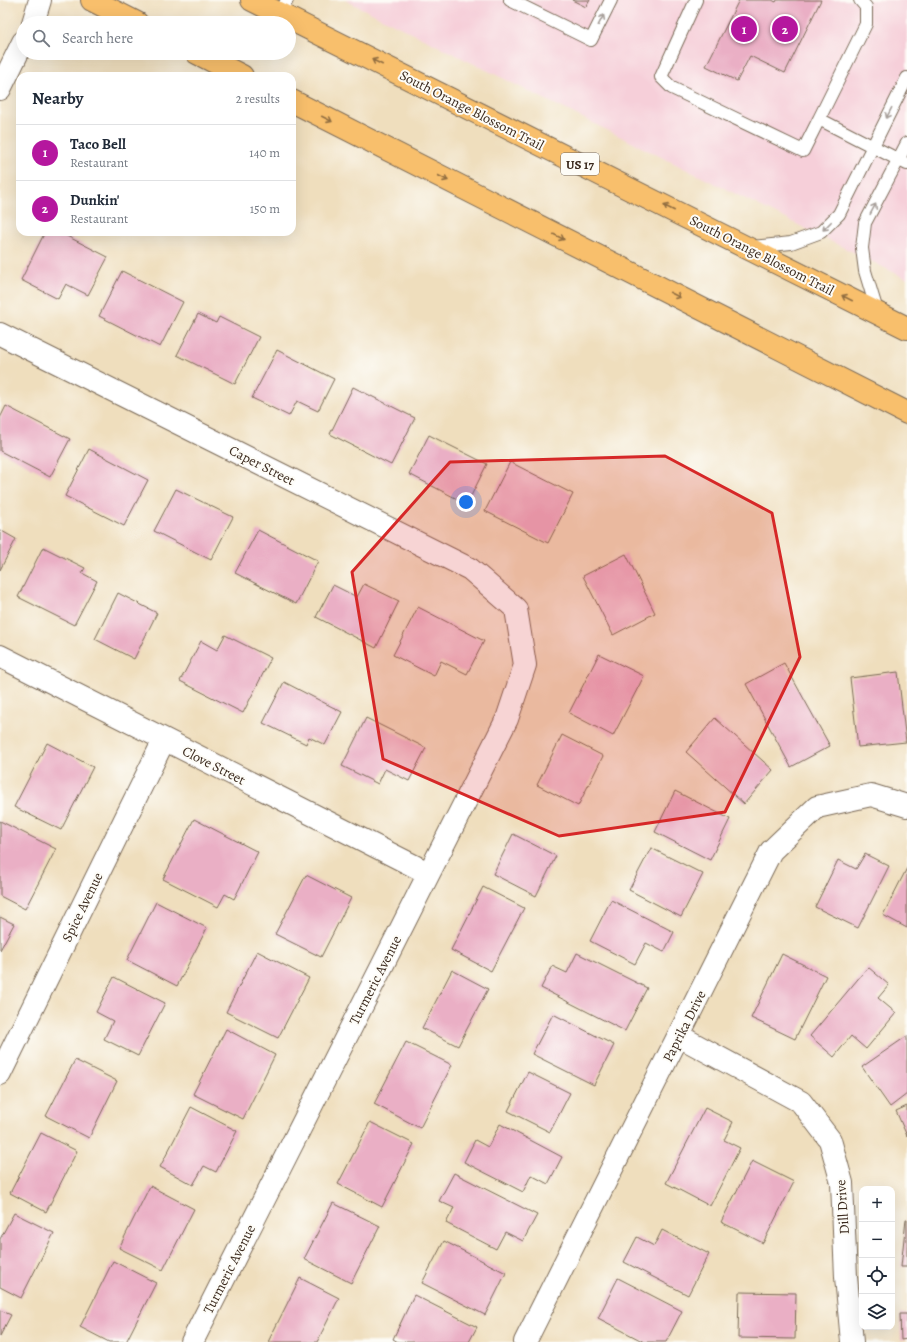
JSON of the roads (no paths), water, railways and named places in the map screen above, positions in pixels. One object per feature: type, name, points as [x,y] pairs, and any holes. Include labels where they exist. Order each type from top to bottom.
[{"type":"main road","points":[[92,0],[123,16]]},
{"type":"main road","name":"South Orange Blossom Trail","points":[[252,0],[284,7],[748,248],[907,328]]},
{"type":"main road","points":[[211,60],[234,72]]},
{"type":"main road","points":[[296,103],[907,413]]},
{"type":"street","points":[[35,16],[40,0]]},
{"type":"street","points":[[0,89],[16,56]]},
{"type":"street","name":"Caper Street","points":[[0,334],[470,569],[516,609]]},
{"type":"street","name":"Turmeric Avenue","points":[[192,1342],[507,719],[525,665],[516,609]]},
{"type":"street","name":"Clove Street","points":[[0,656],[428,873]]},
{"type":"street","name":"Spice Avenue","points":[[0,1074],[164,740]]},
{"type":"street","name":"Paprika Drive","points":[[525,1342],[771,851],[817,807],[870,795],[907,806]]},
{"type":"street","name":"Dill Drive","points":[[679,1036],[801,1102],[830,1140],[842,1183],[846,1277],[852,1342]]},
{"type":"lane","points":[[510,0],[524,3],[591,40],[611,0]]},
{"type":"lane","points":[[696,0],[661,77],[672,88],[803,151],[866,24],[866,7],[860,0]]},
{"type":"lane","points":[[748,248],[791,243],[821,232],[839,214],[907,78]]},
{"type":"lane","points":[[819,120],[903,162]]},
{"type":"lane","points":[[878,314],[865,271],[862,248],[866,223],[903,162],[907,143]]},
{"type":"place","name":"Taco Bell","points":[[744,29]]},
{"type":"place","name":"Dunkin'","points":[[785,29]]}]
